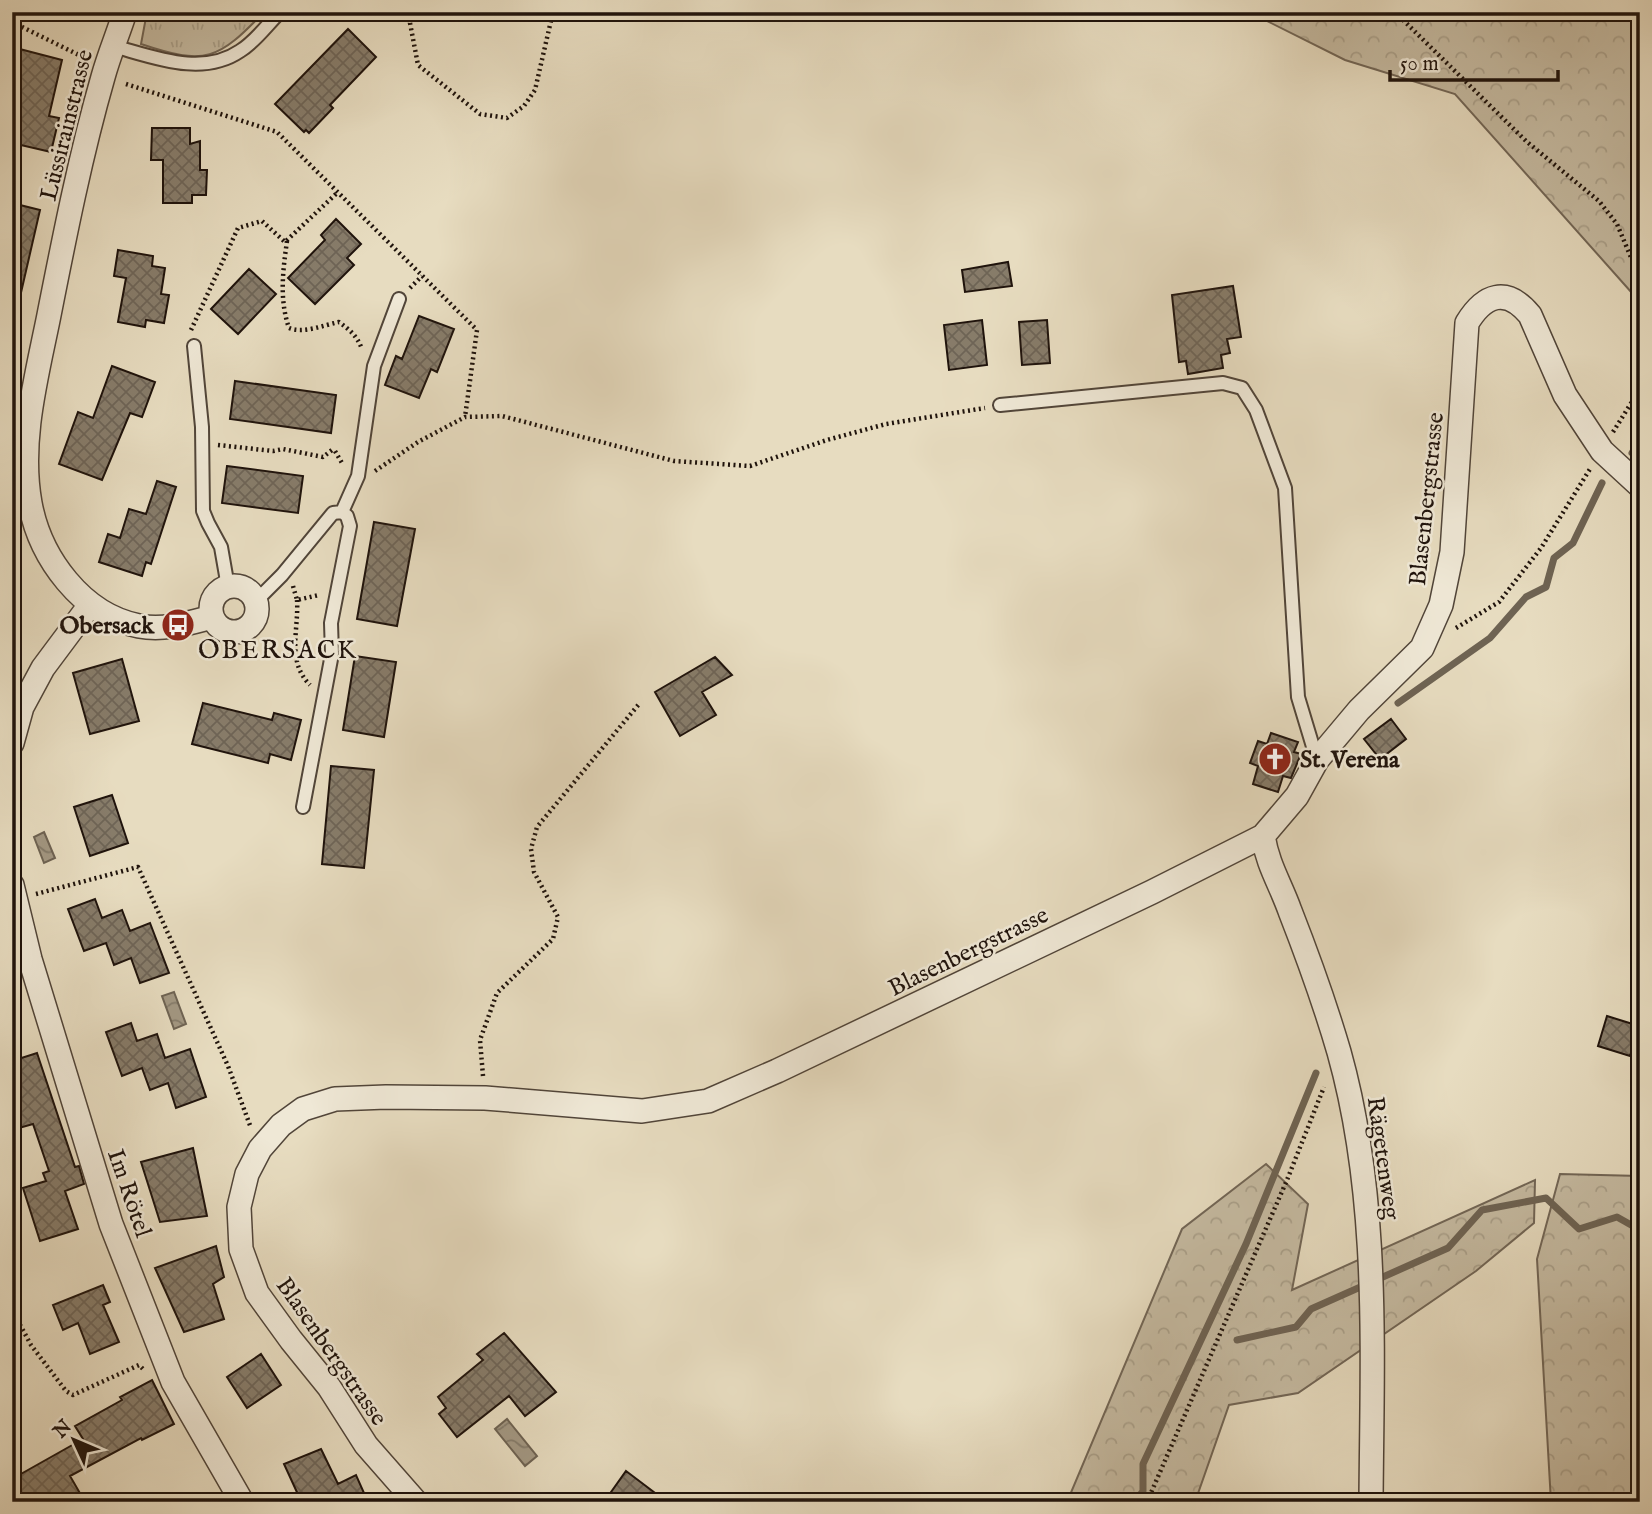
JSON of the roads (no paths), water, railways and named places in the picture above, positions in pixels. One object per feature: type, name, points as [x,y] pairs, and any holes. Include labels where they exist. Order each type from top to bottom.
[{"type":"street","name":"Lüssirainstrasse","points":[[125,12],[103,76],[62,251],[29,417],[27,464],[30,503],[40,537],[60,573],[90,605],[139,626],[178,625],[212,617]]},
{"type":"street","name":"Blasenbergstrasse","points":[[416,1502],[366,1445],[330,1387],[257,1293],[241,1249],[239,1207],[247,1174],[260,1149],[281,1125],[303,1109],[335,1099],[485,1098],[642,1111],[708,1101],[777,1072],[1264,836],[1297,796],[1317,760],[1359,710],[1422,648],[1441,605],[1452,552],[1467,324],[1476,308],[1491,298],[1507,297],[1521,304],[1530,315],[1565,395],[1602,450],[1640,486]]},
{"type":"street","points":[[242,587],[256,601],[257,614],[251,626],[245,630],[225,631],[212,617],[211,604],[222,589],[242,587]]},
{"type":"street","points":[[12,743],[22,707],[43,667],[90,605]]},
{"type":"street","name":"Rägetenweg","points":[[1264,836],[1266,857],[1307,954],[1339,1052],[1354,1118],[1371,1259],[1373,1300],[1371,1502]]},
{"type":"street","name":"Im Rötel","points":[[14,892],[68,1088],[111,1224],[173,1382],[242,1502]]},
{"type":"lane","points":[[113,46],[183,64],[217,62],[241,51],[279,13]]},
{"type":"lane","points":[[342,512],[358,476],[374,366],[399,299]]},
{"type":"lane","points":[[194,346],[202,445],[203,510],[221,547],[228,587]]},
{"type":"lane","points":[[1000,405],[1223,383],[1242,388],[1256,410],[1284,488],[1298,697],[1317,760]]},
{"type":"lane","points":[[256,601],[282,575],[333,513],[342,512],[347,516],[350,526],[331,623],[332,654],[303,807]]},
{"type":"water","points":[[44,832],[55,858],[44,863],[34,837]]},
{"type":"water","points":[[174,992],[186,1024],[174,1029],[162,996]]},
{"type":"water","points":[[507,1419],[537,1456],[525,1466],[495,1429]]},
{"type":"waterway","points":[[1632,453],[1640,440]]},
{"type":"waterway","points":[[1398,703],[1490,638],[1526,597],[1546,587],[1554,558],[1573,543],[1602,483]]},
{"type":"waterway","points":[[1135,1502],[1143,1491],[1143,1464],[1246,1244],[1316,1073]]},
{"type":"waterway","points":[[1237,1340],[1296,1327],[1311,1309],[1448,1248],[1482,1210],[1546,1198],[1579,1229],[1617,1217],[1640,1230]]},
{"type":"place","name":"Obersack","points":[[178,625]]},
{"type":"place","name":"St. Verena","points":[[1275,759]]},
{"type":"district","name":"OBERSACK","points":[[278,649]]}]
